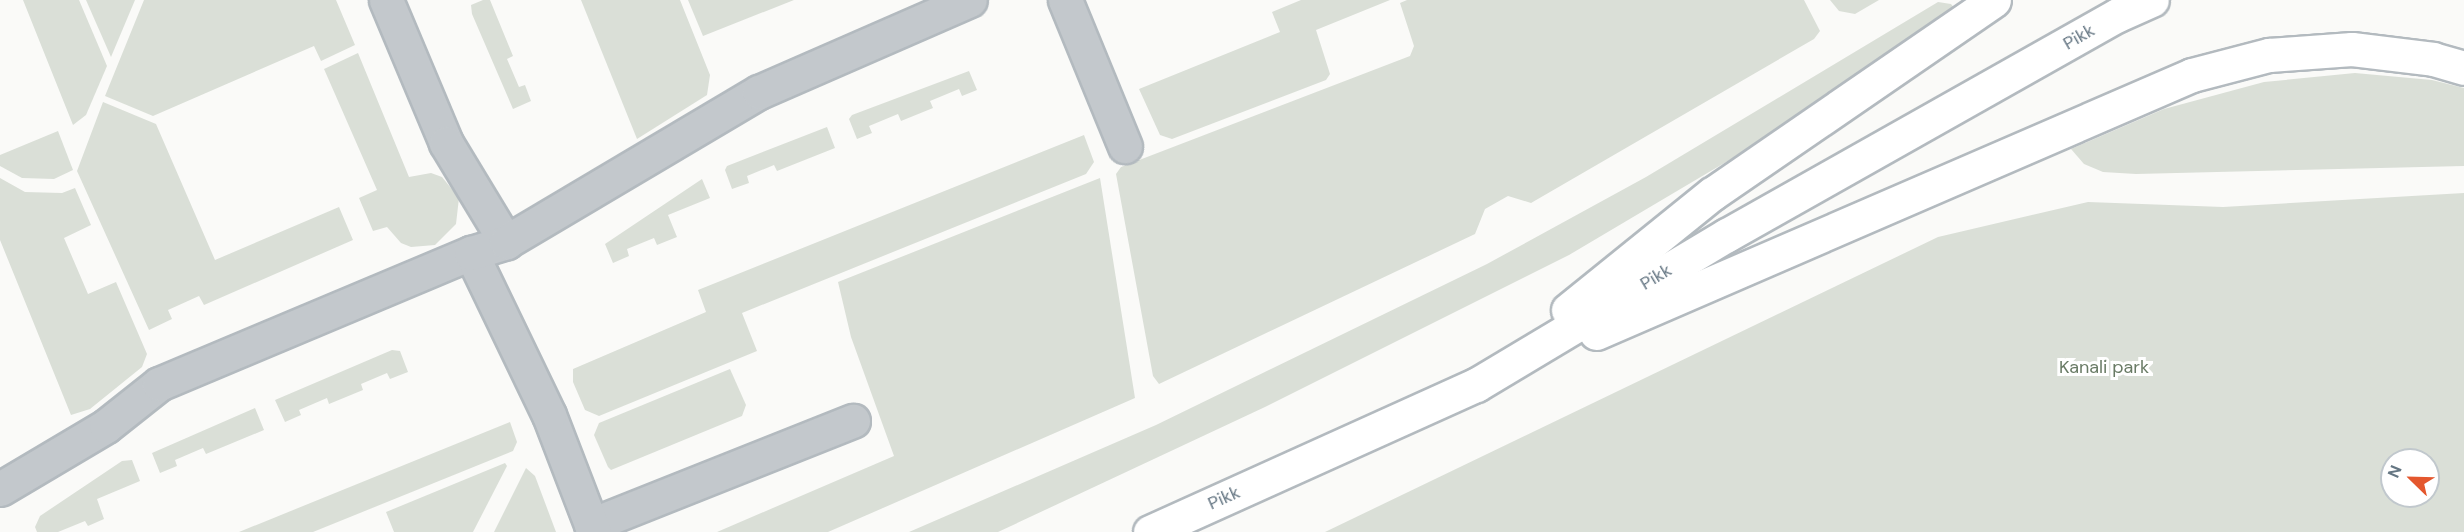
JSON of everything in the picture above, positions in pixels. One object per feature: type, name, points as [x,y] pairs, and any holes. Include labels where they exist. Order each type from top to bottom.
[{"type":"street","points":[[386,0],[446,143],[506,242]]},
{"type":"street","points":[[0,489],[106,426],[159,384],[471,253],[506,242],[759,92],[970,0]]},
{"type":"street","points":[[1065,0],[1125,146]]},
{"type":"street","points":[[1476,385],[1712,194],[1978,15],[1994,0]]},
{"type":"street","name":"Pikk","points":[[1150,532],[1476,385],[1727,235],[2118,15],[2152,0]]},
{"type":"street","points":[[1476,385],[2192,75],[2269,55],[2352,49],[2433,59],[2464,68]]},
{"type":"street","points":[[471,253],[549,415],[593,529],[853,421]]},
{"type":"green space","points":[[23,0],[79,0],[107,66],[86,115],[73,125]]},
{"type":"green space","points":[[86,0],[135,0],[111,57]]},
{"type":"green space","points":[[144,0],[336,0],[355,45],[321,61],[314,46],[153,116],[105,96]]},
{"type":"green space","points":[[490,0],[513,56],[507,59],[519,87],[525,85],[531,101],[513,109],[472,14],[471,5]]},
{"type":"green space","points":[[581,0],[680,0],[710,75],[707,95],[637,139]]},
{"type":"green space","points":[[688,0],[794,0],[703,36]]},
{"type":"green space","points":[[1301,0],[1390,0],[1316,30],[1330,74],[1326,80],[1172,139],[1160,135],[1139,89],[1280,32],[1272,12]]},
{"type":"green space","points":[[1407,0],[1804,0],[1820,31],[1814,39],[1531,203],[1508,196],[1485,209],[1475,234],[1159,384],[1153,376],[1116,174],[1121,167],[1410,56],[1414,46],[1400,3]]},
{"type":"green space","points":[[1830,0],[1879,0],[1855,14],[1839,11]]},
{"type":"green space","points":[[1938,2],[1951,4],[1956,10],[1753,146],[1569,255],[1265,407],[998,532],[909,532],[1156,425],[1487,264],[1646,177]]},
{"type":"green space","points":[[358,53],[409,177],[431,173],[442,177],[459,198],[456,224],[435,245],[411,247],[401,243],[387,227],[373,231],[359,198],[377,190],[324,69]]},
{"type":"green space","points":[[969,71],[977,90],[962,96],[959,89],[930,101],[933,108],[901,121],[898,114],[869,126],[872,133],[857,139],[849,119],[852,115]]},
{"type":"green space","points":[[2355,73],[2432,80],[2464,88],[2464,166],[2136,174],[2103,172],[2084,164],[2071,149],[2164,109],[2264,82]]},
{"type":"green space","points":[[103,102],[156,124],[215,260],[339,207],[353,240],[204,305],[199,296],[168,310],[172,319],[149,330],[77,171]]},
{"type":"green space","points":[[827,127],[835,148],[777,171],[774,165],[747,176],[749,183],[732,189],[725,170],[727,166]]},
{"type":"green space","points":[[58,131],[73,170],[54,179],[22,178],[0,166],[0,155]]},
{"type":"green space","points":[[1084,135],[1094,162],[1086,174],[742,313],[757,351],[599,416],[585,410],[573,382],[573,369],[706,312],[698,290]]},
{"type":"green space","points":[[0,178],[25,192],[62,193],[75,188],[91,225],[64,238],[88,294],[116,282],[147,354],[142,367],[90,409],[71,415],[0,240]]},
{"type":"green space","points":[[1100,178],[1135,398],[828,532],[717,532],[894,456],[851,337],[838,282]]},
{"type":"green space","points":[[702,179],[710,198],[668,215],[677,237],[657,245],[654,238],[627,249],[629,256],[613,263],[605,244]]},
{"type":"green space","name":"Kanali park","points":[[2464,193],[2464,532],[1325,532],[1938,237],[2088,202],[2223,207]]},
{"type":"green space","points":[[392,350],[400,351],[408,372],[390,379],[387,373],[361,384],[363,390],[329,404],[327,398],[299,410],[301,415],[285,422],[275,400]]},
{"type":"green space","points":[[730,369],[746,405],[742,416],[611,470],[608,467],[594,435],[599,423]]},
{"type":"green space","points":[[255,408],[264,430],[206,454],[203,448],[175,460],[177,466],[160,473],[152,453]]},
{"type":"green space","points":[[510,422],[517,442],[513,451],[313,532],[239,532]]},
{"type":"green space","points":[[132,460],[140,481],[97,499],[104,519],[88,526],[85,521],[58,532],[37,532],[35,527],[40,516],[122,461]]},
{"type":"green space","points":[[505,463],[507,466],[473,532],[394,532],[386,512]]},
{"type":"green space","points":[[526,468],[535,476],[556,532],[494,532]]}]
